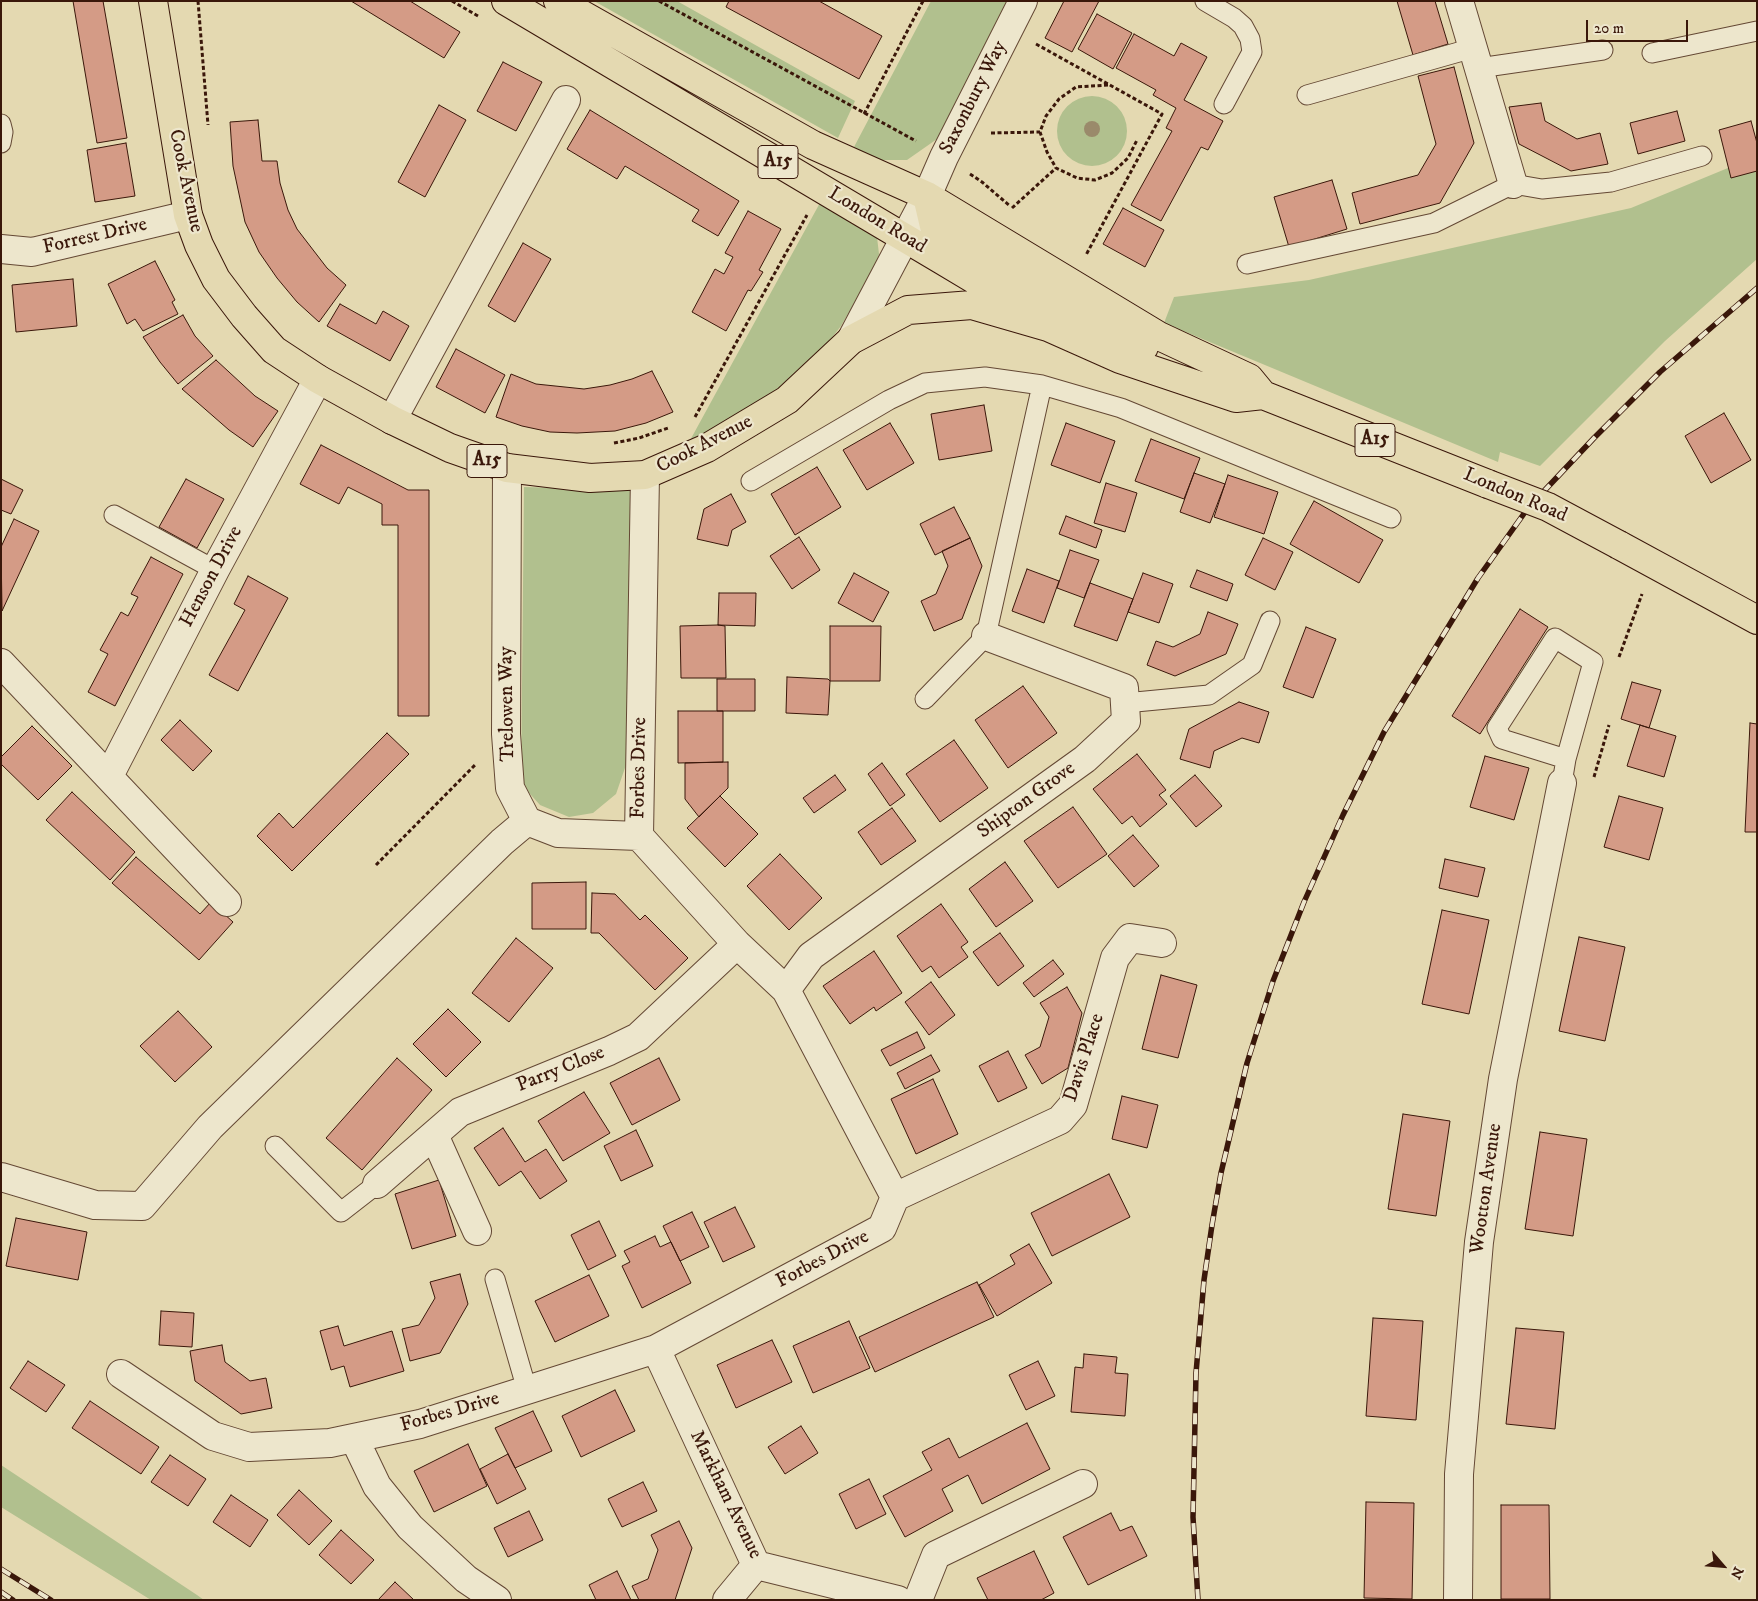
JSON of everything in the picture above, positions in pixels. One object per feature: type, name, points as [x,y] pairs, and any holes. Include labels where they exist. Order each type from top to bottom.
[{"type":"main road","name":"London Road","points":[[506,1],[904,237],[1002,296],[1048,327],[1120,359],[1236,398],[1263,395],[1548,507],[1757,620]]},
{"type":"main road","name":"London Road","points":[[558,1],[813,144],[927,196],[1046,266],[1159,336],[1249,378],[1263,395]]},
{"type":"main road","name":"Cook Avenue","points":[[153,2],[188,215],[199,245],[216,279],[244,316],[274,350],[318,379],[392,420],[450,448],[507,468],[590,478],[645,475],[707,448],[787,400],[851,340],[908,310],[972,306],[1048,327]]},
{"type":"main road","points":[[927,196],[934,226],[954,241],[1045,295],[1142,345],[1166,374]]},
{"type":"street","name":"Saxonbury Way","points":[[927,196],[944,157],[1023,1]]},
{"type":"street","points":[[1459,1],[1513,184]]},
{"type":"street","points":[[392,420],[566,100]]},
{"type":"street","name":"Cook Avenue","points":[[851,340],[927,196]]},
{"type":"street","name":"Forrest Drive","points":[[1,249],[32,252],[188,215]]},
{"type":"street","name":"Henson Drive","points":[[109,776],[215,570],[318,379]]},
{"type":"street","name":"Trelowen Way","points":[[507,468],[506,734],[510,788],[527,821]]},
{"type":"street","name":"Forbes Drive","points":[[121,1374],[213,1436],[249,1447],[330,1443],[420,1424],[656,1349],[882,1228],[895,1197],[786,990],[737,944],[639,836],[645,475]]},
{"type":"street","points":[[986,636],[1124,688],[1125,703]]},
{"type":"street","points":[[1,663],[227,902]]},
{"type":"street","name":"Shipton Grove","points":[[786,990],[811,956],[1085,759],[1126,721],[1125,703]]},
{"type":"street","name":"Wootton Avenue","points":[[1458,1600],[1459,1474],[1479,1242],[1504,1069],[1564,771]]},
{"type":"street","points":[[1,1177],[95,1205],[142,1206],[210,1127],[495,849],[527,821],[558,833],[639,836]]},
{"type":"street","name":"Davis Place","points":[[895,1197],[1060,1120],[1073,1105],[1115,958],[1130,938],[1162,944]]},
{"type":"street","name":"Parry Close","points":[[377,1184],[460,1112],[609,1051],[638,1037],[737,944]]},
{"type":"street","points":[[434,1135],[477,1231]]},
{"type":"street","name":"Markham Avenue","points":[[656,1349],[756,1565],[898,1600]]},
{"type":"street","points":[[354,1438],[377,1486],[410,1527],[466,1579],[497,1600]]},
{"type":"street","points":[[918,1600],[936,1555],[1083,1484]]},
{"type":"street","points":[[727,1600],[756,1565]]},
{"type":"lane","points":[[1205,1],[1234,18],[1243,26],[1250,39],[1252,52],[1224,104]]},
{"type":"lane","points":[[1652,53],[1757,31]]},
{"type":"lane","points":[[1307,95],[1476,58],[1603,50]]},
{"type":"lane","points":[[1,124],[3,132],[1,143]]},
{"type":"lane","points":[[1248,264],[1434,223],[1513,184],[1542,189],[1611,182],[1702,156]]},
{"type":"lane","points":[[751,481],[889,400],[926,383],[984,377],[1042,386],[1121,408],[1391,518]]},
{"type":"lane","points":[[925,700],[986,636],[1042,386]]},
{"type":"lane","points":[[114,515],[215,570]]},
{"type":"lane","points":[[1125,703],[1209,695],[1252,665],[1270,621]]},
{"type":"lane","points":[[1556,638],[1593,662],[1564,771],[1502,739],[1497,728],[1556,638]]},
{"type":"lane","points":[[275,1146],[341,1212],[377,1184]]},
{"type":"lane","points":[[495,1279],[527,1390]]},
{"type":"path","points":[[198,1],[203,73]]},
{"type":"path","points":[[659,1],[917,142]]},
{"type":"path","points":[[864,114],[923,1]]},
{"type":"path","points":[[1030,41],[1162,114],[1084,259]]},
{"type":"path","points":[[1108,85],[1076,87],[1059,99],[1046,116],[1040,132],[1047,152],[1056,168],[1077,178],[1095,180],[1112,173],[1123,163],[1128,158],[1137,140]]},
{"type":"path","points":[[988,133],[1040,132]]},
{"type":"path","points":[[1012,208],[1056,168]]},
{"type":"path","points":[[376,865],[506,734]]},
{"type":"green space","points":[[594,1],[677,1],[855,101],[838,138]]},
{"type":"green space","points":[[931,1],[1010,1],[937,139],[907,160],[876,160],[854,147]]},
{"type":"green space","points":[[1092,96],[1105,99],[1117,106],[1124,118],[1127,131],[1124,144],[1117,156],[1105,163],[1092,166],[1079,163],[1067,156],[1060,144],[1057,131],[1060,118],[1067,106],[1079,99]]},
{"type":"green space","points":[[1757,156],[1757,259],[1665,341],[1540,466],[1500,452],[1498,462],[1164,323],[1174,297],[1309,280],[1631,208]]},
{"type":"green space","points":[[821,201],[877,237],[879,254],[877,264],[841,326],[812,363],[750,410],[688,444]]},
{"type":"green space","points":[[524,487],[631,490],[626,765],[616,794],[593,813],[569,817],[540,805],[521,784]]},
{"type":"green space","points":[[1,1465],[204,1600],[151,1600],[1,1507]]},
{"type":"building","points":[[73,1],[103,1],[127,138],[97,143]]},
{"type":"building","points":[[351,1],[410,1],[460,32],[444,58]]},
{"type":"building","points":[[729,1],[819,1],[882,36],[859,79],[726,7]]},
{"type":"building","points":[[1064,1],[1099,1],[1072,52],[1045,38]]},
{"type":"building","points":[[1397,1],[1435,1],[1448,44],[1413,55]]},
{"type":"building","points":[[1097,14],[1132,33],[1113,69],[1078,49]]},
{"type":"building","points":[[1134,34],[1174,56],[1181,43],[1207,57],[1184,100],[1223,121],[1208,150],[1201,147],[1161,221],[1131,205],[1172,131],[1166,128],[1176,108],[1153,95],[1156,90],[1116,68]]},
{"type":"building","points":[[503,62],[542,82],[516,131],[477,111]]},
{"type":"building","points":[[1454,67],[1474,143],[1440,203],[1360,224],[1352,193],[1418,175],[1436,144],[1418,76]]},
{"type":"building","points":[[1541,103],[1545,121],[1577,139],[1600,133],[1608,164],[1571,171],[1519,144],[1509,107]]},
{"type":"building","points":[[439,105],[466,120],[425,197],[398,182]]},
{"type":"building","points":[[590,110],[739,201],[718,236],[692,221],[699,210],[625,166],[617,179],[567,149]]},
{"type":"building","points":[[1677,111],[1685,141],[1638,154],[1630,123]]},
{"type":"building","points":[[258,120],[262,161],[277,161],[280,183],[288,210],[297,229],[327,268],[346,285],[319,322],[297,302],[277,278],[259,252],[245,222],[233,166],[230,122]]},
{"type":"building","points":[[1751,121],[1757,143],[1757,171],[1731,178],[1719,130]]},
{"type":"building","points":[[126,143],[135,196],[95,202],[87,150]]},
{"type":"building","points":[[1332,180],[1347,229],[1289,247],[1274,197]]},
{"type":"building","points":[[1123,208],[1164,230],[1145,267],[1103,244]]},
{"type":"building","points":[[748,211],[781,229],[759,270],[763,272],[751,291],[748,290],[726,331],[692,312],[715,269],[724,274],[733,257],[725,253]]},
{"type":"building","points":[[523,243],[551,259],[515,322],[488,306]]},
{"type":"building","points":[[155,261],[175,300],[172,302],[178,314],[143,331],[135,319],[127,324],[108,284]]},
{"type":"building","points":[[73,279],[77,326],[16,332],[12,285]]},
{"type":"building","points":[[340,304],[376,324],[383,311],[409,326],[390,361],[327,326]]},
{"type":"building","points":[[183,315],[195,336],[213,356],[178,384],[143,337]]},
{"type":"building","points":[[456,349],[505,375],[485,413],[436,387]]},
{"type":"building","points":[[216,360],[255,396],[278,411],[253,447],[229,430],[182,389]]},
{"type":"building","points":[[652,371],[673,412],[646,423],[615,431],[550,432],[522,426],[496,417],[511,374],[536,384],[584,389],[610,385]]},
{"type":"building","points":[[984,405],[992,451],[939,460],[931,414]]},
{"type":"building","points":[[1724,413],[1751,460],[1711,483],[1685,436]]},
{"type":"building","points":[[890,423],[914,463],[867,490],[843,450]]},
{"type":"building","points":[[1066,423],[1115,441],[1100,483],[1051,465]]},
{"type":"building","points":[[1151,439],[1200,458],[1184,499],[1135,481]]},
{"type":"building","points":[[321,445],[408,490],[429,490],[429,716],[398,716],[398,525],[382,525],[382,504],[348,487],[339,504],[300,484]]},
{"type":"building","points":[[817,467],[841,507],[795,535],[771,494]]},
{"type":"building","points":[[1194,473],[1225,484],[1210,523],[1180,512]]},
{"type":"building","points":[[1228,475],[1278,492],[1264,534],[1214,517]]},
{"type":"building","points":[[1,479],[23,490],[11,514],[1,510]]},
{"type":"building","points":[[186,479],[224,499],[197,548],[159,527]]},
{"type":"building","points":[[1106,483],[1137,493],[1125,532],[1094,523]]},
{"type":"building","points":[[731,494],[746,522],[732,530],[728,546],[697,539],[704,509]]},
{"type":"building","points":[[1314,501],[1383,540],[1359,583],[1290,544]]},
{"type":"building","points":[[954,507],[970,538],[935,555],[920,524]]},
{"type":"building","points":[[1066,516],[1102,530],[1096,548],[1059,534]]},
{"type":"building","points":[[14,519],[39,531],[2,611],[1,547]]},
{"type":"building","points":[[799,537],[820,570],[792,589],[770,556]]},
{"type":"building","points":[[970,538],[982,566],[962,619],[934,631],[921,601],[936,594],[948,566],[942,551]]},
{"type":"building","points":[[1263,538],[1293,552],[1275,590],[1245,575]]},
{"type":"building","points":[[1070,550],[1099,560],[1084,598],[1057,588]]},
{"type":"building","points":[[151,557],[183,574],[115,706],[88,692],[108,654],[100,650],[121,612],[128,616],[138,597],[131,594]]},
{"type":"building","points":[[1027,569],[1059,581],[1044,623],[1012,611]]},
{"type":"building","points":[[1197,570],[1233,584],[1227,601],[1190,587]]},
{"type":"building","points":[[854,573],[889,592],[873,622],[838,603]]},
{"type":"building","points":[[1143,573],[1173,584],[1159,623],[1128,612]]},
{"type":"building","points":[[248,576],[288,598],[238,691],[209,675],[245,610],[234,604]]},
{"type":"building","points":[[1090,583],[1133,599],[1117,641],[1074,626]]},
{"type":"building","points":[[719,593],[756,593],[755,626],[718,625]]},
{"type":"building","points":[[1520,609],[1548,627],[1480,734],[1452,716]]},
{"type":"building","points":[[1208,612],[1238,624],[1226,654],[1175,676],[1147,665],[1156,641],[1173,647],[1200,634]]},
{"type":"building","points":[[680,626],[725,626],[726,678],[681,678]]},
{"type":"building","points":[[830,626],[881,626],[880,681],[830,681]]},
{"type":"building","points":[[1306,627],[1336,639],[1313,698],[1283,687]]},
{"type":"building","points":[[787,677],[828,679],[830,681],[828,715],[786,713]]},
{"type":"building","points":[[717,679],[755,679],[755,711],[717,711]]},
{"type":"building","points":[[1632,682],[1661,690],[1649,728],[1621,719]]},
{"type":"building","points":[[1023,686],[1057,733],[1008,768],[975,720]]},
{"type":"building","points":[[1239,702],[1269,712],[1259,743],[1242,738],[1214,751],[1210,768],[1180,759],[1189,729]]},
{"type":"building","points":[[678,711],[723,711],[723,762],[678,763]]},
{"type":"building","points":[[180,720],[212,751],[193,771],[161,740]]},
{"type":"building","points":[[1750,723],[1757,724],[1757,832],[1745,832]]},
{"type":"building","points":[[1640,725],[1676,736],[1664,777],[1627,766]]},
{"type":"building","points":[[32,726],[72,766],[38,800],[1,764],[1,757]]},
{"type":"building","points":[[387,733],[409,754],[292,871],[257,836],[279,813],[293,828]]},
{"type":"building","points":[[954,740],[988,788],[940,822],[906,774]]},
{"type":"building","points":[[1137,754],[1166,790],[1159,795],[1167,804],[1140,827],[1132,816],[1122,824],[1093,789]]},
{"type":"building","points":[[1485,756],[1529,768],[1514,820],[1470,807]]},
{"type":"building","points":[[728,762],[728,788],[699,817],[685,799],[685,763]]},
{"type":"building","points":[[882,763],[905,795],[890,806],[868,774]]},
{"type":"building","points":[[835,775],[846,790],[814,813],[803,798]]},
{"type":"building","points":[[1195,775],[1222,806],[1196,827],[1170,796]]},
{"type":"building","points":[[72,792],[135,852],[110,880],[46,820]]},
{"type":"building","points":[[720,796],[758,834],[725,867],[687,828]]},
{"type":"building","points":[[1619,796],[1663,808],[1649,860],[1604,847]]},
{"type":"building","points":[[1073,807],[1107,854],[1058,888],[1024,841]]},
{"type":"building","points":[[892,808],[916,841],[881,865],[858,832]]},
{"type":"building","points":[[1133,835],[1159,866],[1134,887],[1108,856]]},
{"type":"building","points":[[780,854],[822,898],[789,930],[747,886]]},
{"type":"building","points":[[136,857],[200,914],[211,902],[233,922],[199,960],[112,883]]},
{"type":"building","points":[[1445,859],[1485,868],[1478,897],[1439,888]]},
{"type":"building","points":[[1005,862],[1033,901],[996,927],[969,889]]},
{"type":"building","points":[[586,882],[586,929],[532,929],[532,883]]},
{"type":"building","points":[[592,893],[615,894],[640,920],[645,915],[688,958],[655,990],[599,933],[591,933]]},
{"type":"building","points":[[941,904],[968,942],[961,947],[968,957],[939,978],[931,966],[922,972],[897,936]]},
{"type":"building","points":[[1442,910],[1489,920],[1469,1014],[1422,1004]]},
{"type":"building","points":[[1000,933],[1024,966],[998,986],[973,952]]},
{"type":"building","points":[[1579,937],[1625,947],[1605,1041],[1559,1031]]},
{"type":"building","points":[[516,938],[553,968],[509,1022],[472,993]]},
{"type":"building","points":[[874,951],[902,993],[876,1011],[874,1007],[850,1024],[823,986]]},
{"type":"building","points":[[1053,960],[1064,974],[1034,997],[1023,983]]},
{"type":"building","points":[[1161,975],[1197,985],[1178,1058],[1142,1049]]},
{"type":"building","points":[[931,982],[955,1015],[929,1035],[905,1002]]},
{"type":"building","points":[[1067,987],[1082,1013],[1068,1068],[1042,1084],[1025,1055],[1040,1047],[1049,1017],[1040,1003]]},
{"type":"building","points":[[448,1009],[481,1042],[446,1077],[413,1044]]},
{"type":"building","points":[[178,1011],[212,1047],[175,1082],[140,1046]]},
{"type":"building","points":[[917,1032],[925,1048],[890,1066],[881,1050]]},
{"type":"building","points":[[1008,1051],[1027,1088],[998,1102],[979,1066]]},
{"type":"building","points":[[931,1055],[940,1071],[905,1089],[897,1073]]},
{"type":"building","points":[[397,1058],[432,1090],[362,1170],[326,1138]]},
{"type":"building","points":[[659,1058],[680,1100],[632,1125],[610,1083]]},
{"type":"building","points":[[933,1079],[958,1134],[916,1154],[891,1099]]},
{"type":"building","points":[[584,1092],[610,1133],[563,1161],[538,1121]]},
{"type":"building","points":[[1122,1096],[1158,1105],[1147,1148],[1112,1139]]},
{"type":"building","points":[[1403,1114],[1450,1121],[1436,1216],[1388,1209]]},
{"type":"building","points":[[503,1128],[525,1162],[546,1149],[567,1181],[540,1199],[521,1171],[499,1186],[474,1148]]},
{"type":"building","points":[[636,1130],[653,1166],[621,1181],[604,1146]]},
{"type":"building","points":[[1540,1132],[1587,1139],[1573,1236],[1525,1229]]},
{"type":"building","points":[[1109,1174],[1130,1217],[1052,1256],[1031,1213]]},
{"type":"building","points":[[439,1180],[456,1236],[412,1249],[395,1194]]},
{"type":"building","points":[[735,1207],[755,1247],[723,1262],[704,1222]]},
{"type":"building","points":[[692,1212],[709,1247],[680,1261],[663,1226]]},
{"type":"building","points":[[16,1218],[87,1232],[78,1280],[6,1266]]},
{"type":"building","points":[[599,1221],[616,1256],[588,1270],[571,1235]]},
{"type":"building","points":[[655,1236],[660,1247],[671,1242],[691,1283],[642,1308],[622,1266],[630,1262],[624,1251]]},
{"type":"building","points":[[1029,1244],[1052,1283],[997,1316],[979,1285],[1015,1264],[1010,1255]]},
{"type":"building","points":[[460,1274],[468,1304],[440,1353],[410,1361],[402,1329],[419,1325],[435,1298],[430,1282]]},
{"type":"building","points":[[589,1275],[609,1316],[555,1342],[535,1301]]},
{"type":"building","points":[[977,1282],[994,1317],[875,1372],[859,1337]]},
{"type":"building","points":[[161,1311],[194,1313],[192,1347],[159,1345]]},
{"type":"building","points":[[1373,1318],[1423,1321],[1416,1420],[1366,1416]]},
{"type":"building","points":[[849,1321],[870,1368],[813,1393],[793,1346]]},
{"type":"building","points":[[338,1326],[344,1346],[392,1331],[404,1371],[350,1387],[344,1366],[331,1370],[320,1331]]},
{"type":"building","points":[[1516,1328],[1564,1332],[1555,1429],[1506,1424]]},
{"type":"building","points":[[772,1340],[792,1382],[736,1408],[717,1365]]},
{"type":"building","points":[[222,1345],[225,1362],[250,1381],[266,1378],[272,1408],[241,1414],[195,1381],[190,1351]]},
{"type":"building","points":[[1084,1354],[1117,1357],[1115,1373],[1128,1374],[1125,1416],[1071,1412],[1075,1367],[1083,1368]]},
{"type":"building","points":[[28,1361],[65,1385],[46,1412],[10,1388]]},
{"type":"building","points":[[1038,1361],[1055,1396],[1026,1410],[1009,1375]]},
{"type":"building","points":[[615,1390],[635,1431],[581,1457],[562,1416]]},
{"type":"building","points":[[90,1401],[159,1447],[141,1474],[72,1428]]},
{"type":"building","points":[[533,1411],[552,1451],[515,1468],[495,1428]]},
{"type":"building","points":[[1027,1423],[1050,1469],[982,1504],[968,1475],[942,1489],[953,1511],[905,1537],[883,1496],[932,1470],[922,1452],[949,1438],[959,1458]]},
{"type":"building","points":[[801,1426],[818,1453],[785,1474],[768,1447]]},
{"type":"building","points":[[468,1444],[487,1486],[434,1512],[414,1471]]},
{"type":"building","points":[[508,1454],[526,1489],[497,1504],[480,1469]]},
{"type":"building","points":[[170,1455],[206,1479],[188,1506],[151,1482]]},
{"type":"building","points":[[869,1479],[886,1514],[856,1529],[839,1494]]},
{"type":"building","points":[[643,1482],[657,1511],[622,1527],[608,1499]]},
{"type":"building","points":[[299,1490],[332,1521],[309,1545],[277,1515]]},
{"type":"building","points":[[231,1495],[268,1520],[250,1547],[213,1522]]},
{"type":"building","points":[[1366,1502],[1414,1503],[1412,1599],[1364,1598]]},
{"type":"building","points":[[1501,1505],[1549,1505],[1550,1599],[1501,1599]]},
{"type":"building","points":[[529,1511],[543,1540],[508,1557],[494,1528]]},
{"type":"building","points":[[1111,1513],[1120,1531],[1132,1526],[1147,1556],[1088,1585],[1063,1537]]},
{"type":"building","points":[[679,1521],[692,1548],[675,1600],[639,1600],[632,1586],[648,1579],[658,1550],[651,1535]]},
{"type":"building","points":[[341,1530],[374,1560],[351,1584],[319,1555]]},
{"type":"building","points":[[1034,1551],[1054,1593],[1041,1600],[988,1600],[977,1578]]},
{"type":"building","points":[[617,1571],[631,1600],[596,1600],[589,1585]]},
{"type":"building","points":[[395,1582],[414,1600],[378,1600]]},
{"type":"railway","points":[[1198,1600],[1193,1517],[1196,1373],[1204,1280],[1212,1225],[1221,1173],[1247,1063],[1273,981],[1304,902],[1343,815],[1384,732],[1478,578],[1528,508],[1660,372],[1757,288]]},
{"type":"railway","points":[[1,1569],[51,1600]]},
{"type":"railway","points":[[1,1592],[13,1600]]}]
